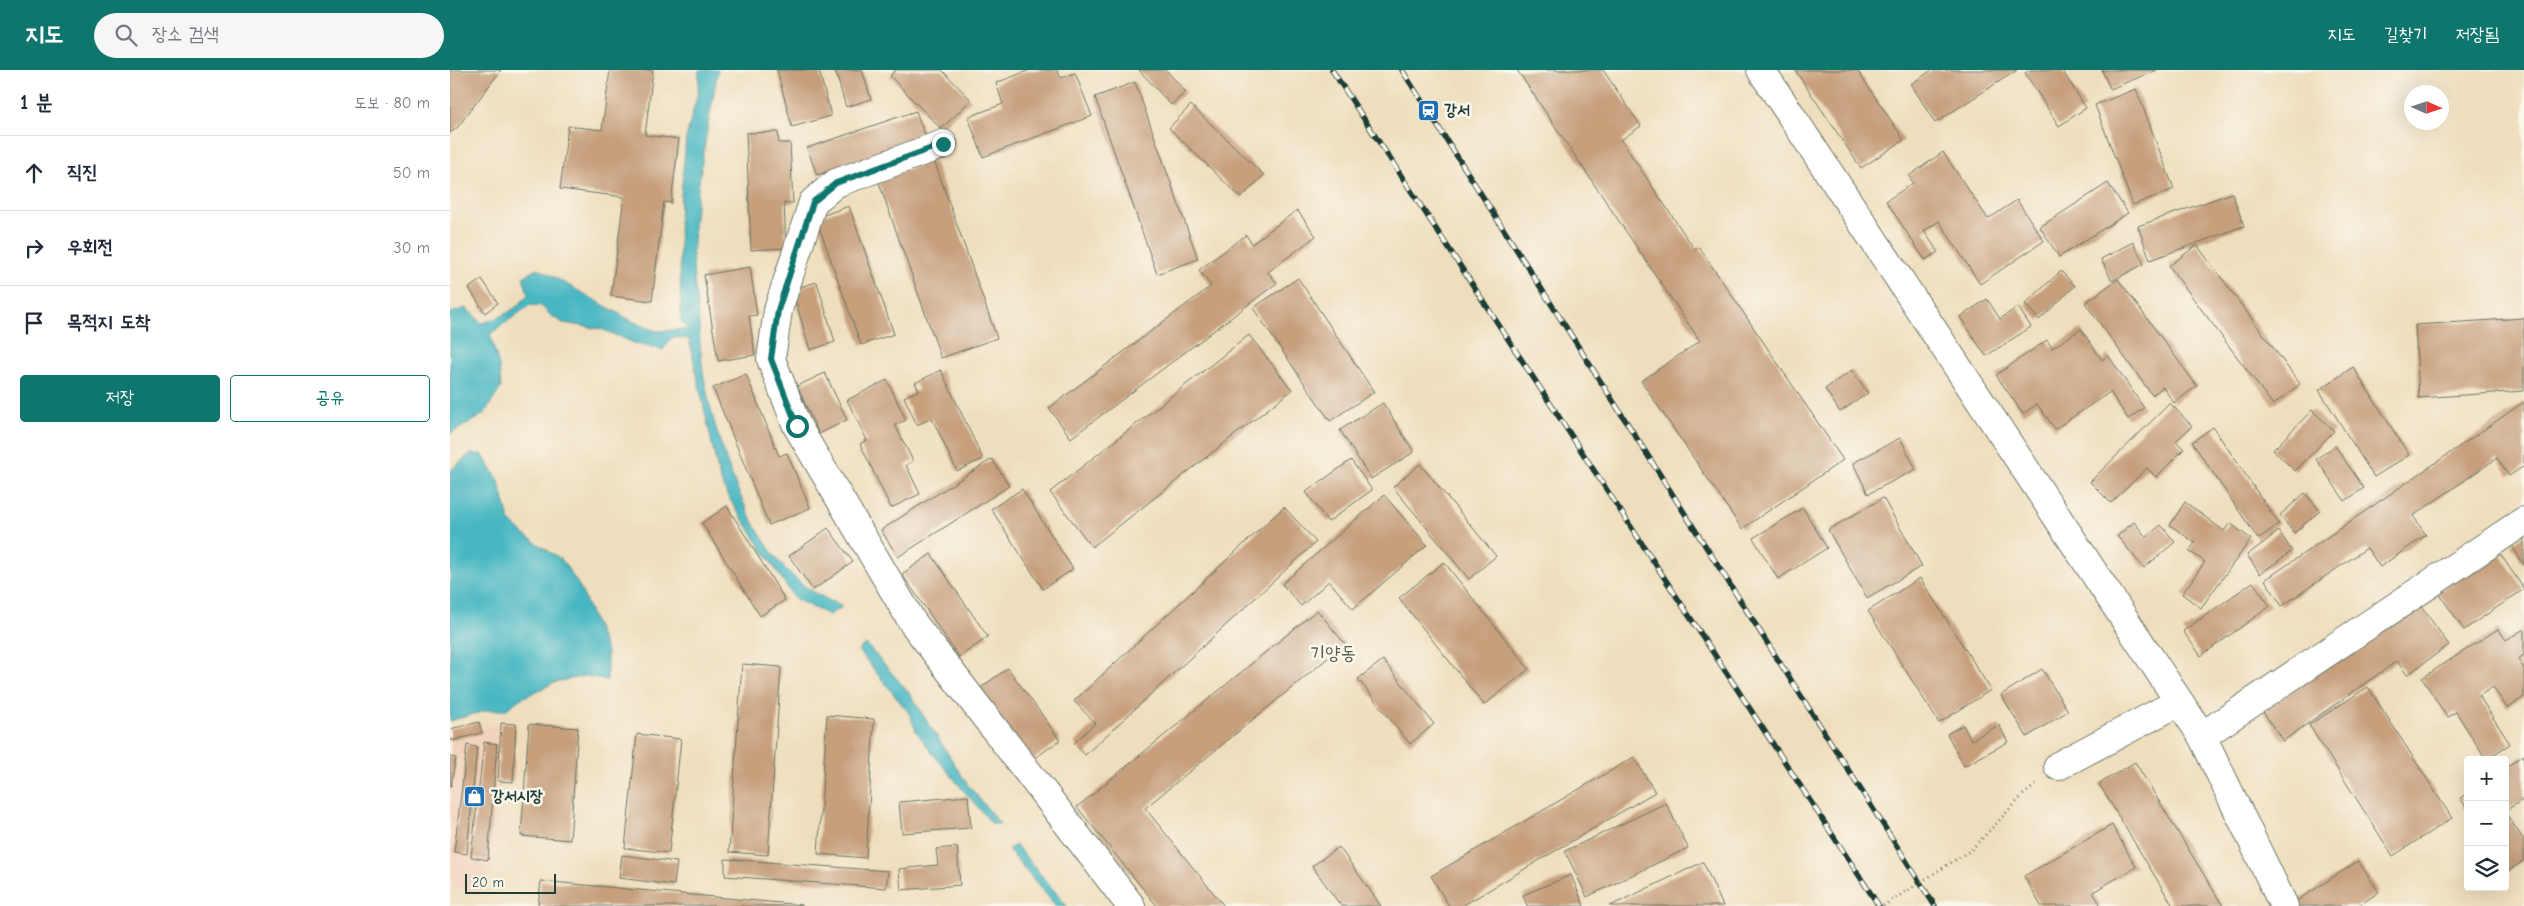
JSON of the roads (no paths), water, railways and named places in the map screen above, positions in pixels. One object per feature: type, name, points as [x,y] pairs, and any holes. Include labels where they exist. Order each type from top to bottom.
[{"type":"street","points":[[1762,70],[2202,736],[2284,906]]},
{"type":"street","points":[[943,144],[836,183],[813,202],[778,310],[771,359],[797,426],[913,623],[1132,906]]},
{"type":"street","points":[[2202,736],[2524,521]]},
{"type":"street","points":[[2058,766],[2179,702]]},
{"type":"water","points":[[699,70],[718,70],[706,134],[693,252],[701,357],[708,396],[724,453],[735,483],[762,538],[778,561],[796,579],[812,591],[842,607],[829,615],[795,599],[727,495],[719,476],[689,339],[672,337],[663,350],[634,343],[601,329],[563,323],[550,315],[541,306],[530,305],[490,334],[499,366],[501,388],[484,414],[450,434],[450,313],[466,308],[482,323],[501,316],[514,309],[524,300],[528,294],[523,277],[538,268],[634,322],[656,331],[688,329],[681,321],[679,217],[686,138],[698,92]]},
{"type":"water","points":[[470,454],[482,454],[499,481],[509,520],[525,535],[562,560],[580,587],[607,652],[607,680],[586,676],[556,682],[520,699],[505,710],[488,710],[450,721],[450,471]]},
{"type":"water","points":[[866,644],[907,690],[968,785],[1000,824],[992,824],[932,753],[916,731],[909,713],[858,650]]},
{"type":"water","points":[[1016,845],[1067,906],[1056,906],[1008,849]]},
{"type":"railway","points":[[1332,70],[1879,906]]},
{"type":"railway","points":[[1402,70],[1935,906]]},
{"type":"place","name":"강서","points":[[1428,110]]},
{"type":"place","name":"강서시장","points":[[475,796]]},
{"type":"district","name":"기양동","points":[[1333,653]]}]
